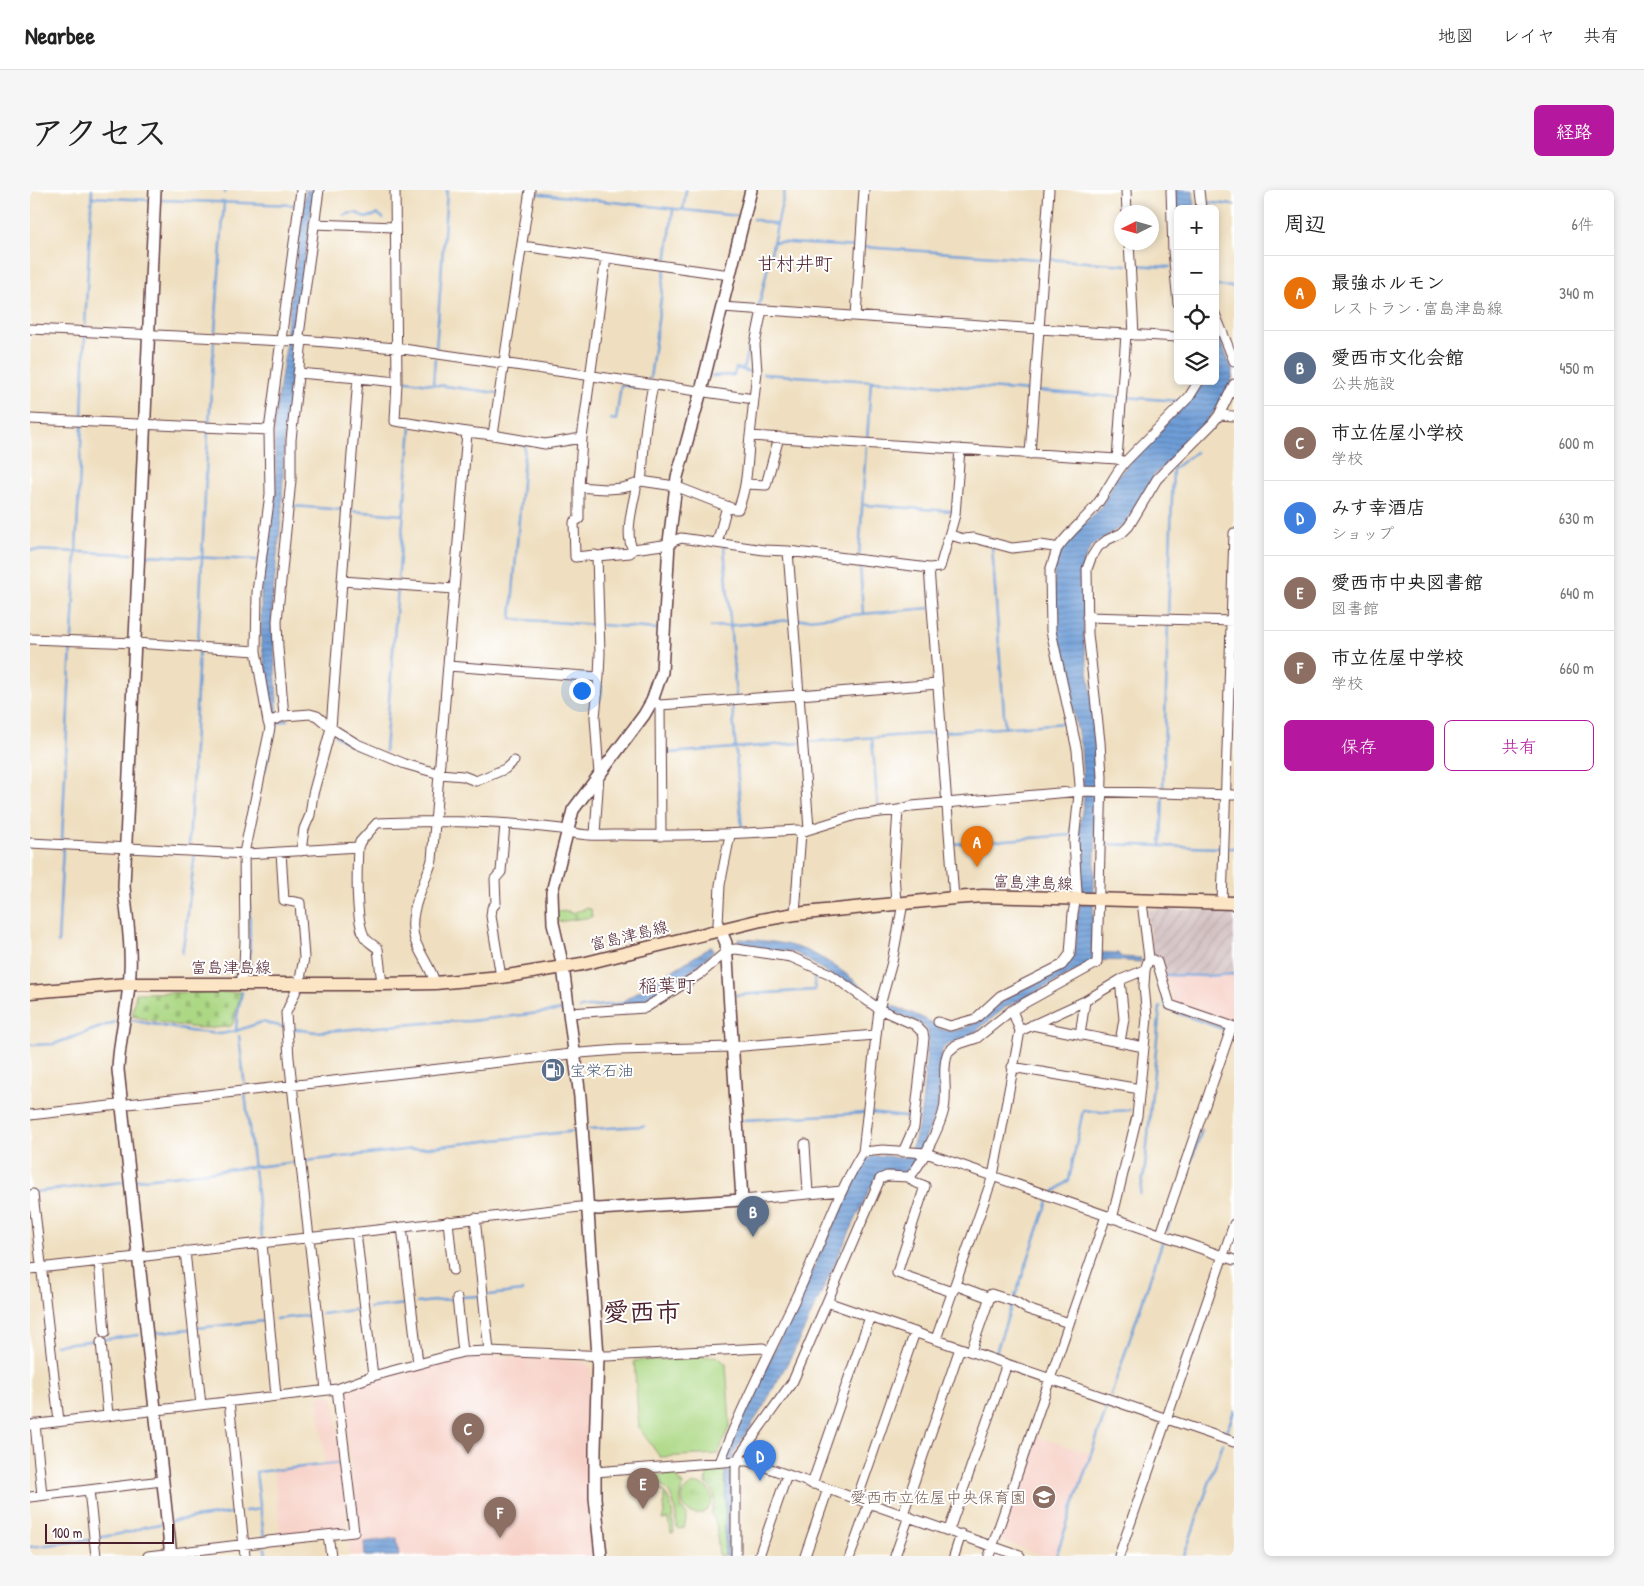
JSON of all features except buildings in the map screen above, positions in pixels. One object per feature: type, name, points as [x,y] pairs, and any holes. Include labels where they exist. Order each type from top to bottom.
[{"type":"main road","name":"富島津島線","points":[[30,992],[129,984],[382,984],[501,977],[563,968],[761,920],[795,914],[954,898],[983,896],[1098,901],[1228,903]]},
{"type":"street","points":[[155,190],[124,886],[130,947],[129,984],[126,1014],[118,1055],[118,1070],[170,1555]]},
{"type":"street","points":[[276,719],[256,651],[257,592],[270,494],[270,430],[300,190]]},
{"type":"street","points":[[242,984],[246,941],[244,853],[270,728],[276,719],[278,621],[291,480],[291,440],[298,372],[299,340],[319,190]]},
{"type":"street","points":[[395,190],[397,382],[395,421],[545,444],[582,438]]},
{"type":"street","points":[[493,435],[530,190]]},
{"type":"street","points":[[661,836],[656,703],[664,655],[669,542],[675,486],[685,442],[701,391],[751,190]]},
{"type":"street","points":[[856,316],[864,190]]},
{"type":"street","points":[[1030,454],[1049,190]]},
{"type":"street","points":[[1126,190],[1127,205]]},
{"type":"street","points":[[1171,190],[1178,295]]},
{"type":"street","points":[[1199,190],[1201,205]]},
{"type":"street","points":[[314,224],[395,227]]},
{"type":"street","points":[[522,246],[730,275]]},
{"type":"street","points":[[938,1022],[950,1026],[974,1019],[1000,996],[1062,965],[1070,954],[1073,913],[1078,899],[1074,841],[1080,791],[1077,750],[1051,631],[1050,571],[1057,549],[1064,539],[1096,507],[1117,472],[1121,460],[1130,334],[1129,250]]},
{"type":"street","points":[[606,258],[582,438],[579,519],[574,522],[574,557],[630,554],[633,550],[663,546],[681,538],[764,550],[940,568],[955,515],[960,449]]},
{"type":"street","points":[[722,307],[1174,337]]},
{"type":"street","points":[[579,487],[598,489],[638,484],[675,486],[734,509],[738,508],[745,484],[757,372],[755,344],[762,310]]},
{"type":"street","points":[[1219,324],[1234,361]]},
{"type":"street","points":[[30,329],[282,341],[299,340],[396,348],[754,399]]},
{"type":"street","points":[[298,372],[397,382]]},
{"type":"street","points":[[301,851],[304,829],[310,815],[313,794],[331,728],[358,378]]},
{"type":"street","points":[[909,1178],[915,1173],[944,1110],[948,1052],[953,1047],[977,1038],[1012,1010],[1097,963],[1100,742],[1087,617],[1087,569],[1094,553],[1107,540],[1122,533],[1129,526],[1157,479],[1212,424],[1234,384]]},
{"type":"street","points":[[633,550],[630,546],[630,527],[636,489],[644,461],[643,449],[653,385]]},
{"type":"street","points":[[750,436],[1121,460],[1189,397],[1196,385]]},
{"type":"street","points":[[1218,415],[1234,416]]},
{"type":"street","points":[[30,419],[270,430]]},
{"type":"street","points":[[435,982],[433,974],[414,939],[413,921],[420,891],[428,876],[432,860],[467,432]]},
{"type":"street","points":[[745,484],[766,485],[779,438]]},
{"type":"street","points":[[717,542],[727,506]]},
{"type":"street","points":[[1228,903],[1234,534]]},
{"type":"street","points":[[950,535],[964,539],[974,538],[1012,548],[1040,545],[1057,549]]},
{"type":"street","points":[[788,551],[799,695],[805,830],[795,914]]},
{"type":"street","points":[[595,834],[599,775],[595,717],[600,653],[597,556]]},
{"type":"street","points":[[929,568],[954,898]]},
{"type":"street","points":[[342,581],[454,589]]},
{"type":"street","points":[[1087,617],[1233,621]]},
{"type":"street","points":[[30,639],[135,643],[256,651]]},
{"type":"street","points":[[448,666],[599,677]]},
{"type":"street","points":[[602,1556],[595,1498],[598,1356],[588,1208],[576,1054],[563,968],[553,923],[552,892],[554,878],[573,810],[644,716],[656,703],[799,695],[938,684]]},
{"type":"street","points":[[276,719],[310,714],[317,716],[331,728],[357,744],[405,764],[440,774],[463,776],[476,780],[505,769],[514,761]]},
{"type":"street","points":[[382,984],[378,949],[364,937],[356,877],[358,847],[360,842],[377,823],[436,821],[513,823],[561,829],[568,833],[661,836],[730,835],[805,830],[856,815],[898,810],[912,806],[1080,791],[1230,795]]},
{"type":"street","points":[[728,1461],[730,1435],[796,1297],[842,1191],[863,1152],[875,1035],[880,1005],[892,962],[899,904],[894,872],[898,810]]},
{"type":"street","points":[[501,977],[491,916],[492,908],[496,903],[496,878],[501,872],[505,824]]},
{"type":"street","points":[[730,835],[720,885],[718,924],[726,943],[742,1200]]},
{"type":"street","points":[[30,843],[247,854],[358,847]]},
{"type":"street","points":[[280,852],[284,900],[300,903],[304,958],[299,984],[286,1012],[286,1027],[326,1390]]},
{"type":"street","points":[[989,1556],[1069,1323],[1109,1217],[1137,1116],[1147,1018],[1144,986],[1145,970],[1149,958],[1142,902]]},
{"type":"street","points":[[569,1010],[645,1008],[700,974],[726,951],[736,950],[791,957],[830,974],[915,1025],[923,1033],[914,1127],[904,1152]]},
{"type":"street","points":[[1149,958],[1157,962],[1170,1005],[1233,1027],[1161,1234]]},
{"type":"street","points":[[1020,1031],[1085,1001],[1120,980],[1145,970]]},
{"type":"street","points":[[1120,980],[1124,1019],[1120,1042]]},
{"type":"street","points":[[1080,1035],[1085,1001]]},
{"type":"street","points":[[936,1339],[993,1176],[1020,1031],[1012,1010]]},
{"type":"street","points":[[1032,1026],[1144,1046]]},
{"type":"street","points":[[30,1115],[576,1054],[619,1050],[732,1047],[875,1035]]},
{"type":"street","points":[[1012,1067],[1140,1089]]},
{"type":"street","points":[[805,1144],[808,1193]]},
{"type":"street","points":[[863,1152],[873,1150],[923,1154],[993,1176],[1234,1260]]},
{"type":"street","points":[[728,1461],[742,1450],[793,1381],[880,1179],[887,1176],[909,1178],[925,1186],[897,1273],[990,1298]]},
{"type":"street","points":[[30,1269],[580,1207],[598,1209],[742,1200],[842,1191]]},
{"type":"street","points":[[33,1194],[59,1421]]},
{"type":"street","points":[[475,1218],[489,1351]]},
{"type":"street","points":[[448,1222],[453,1270]]},
{"type":"street","points":[[1119,1556],[1234,1224]]},
{"type":"street","points":[[402,1227],[418,1363]]},
{"type":"street","points":[[356,1232],[373,1376]]},
{"type":"street","points":[[262,1242],[276,1396]]},
{"type":"street","points":[[185,1251],[201,1405]]},
{"type":"street","points":[[99,1261],[105,1333]]},
{"type":"street","points":[[971,1351],[991,1294],[1027,1309],[1069,1323]]},
{"type":"street","points":[[457,1298],[463,1352]]},
{"type":"street","points":[[827,1302],[1234,1442]]},
{"type":"street","points":[[812,1484],[870,1317]]},
{"type":"street","points":[[857,1499],[915,1332]]},
{"type":"street","points":[[101,1342],[108,1416]]},
{"type":"street","points":[[42,1495],[32,1424],[326,1390],[463,1352],[489,1351],[598,1356],[762,1348],[769,1352]]},
{"type":"street","points":[[895,1556],[906,1515],[960,1348]]},
{"type":"street","points":[[949,1530],[1007,1364]]},
{"type":"street","points":[[148,1556],[170,1555],[354,1532],[337,1388]]},
{"type":"street","points":[[229,1401],[245,1556]]},
{"type":"street","points":[[728,1461],[736,1468],[736,1556]]},
{"type":"street","points":[[595,1472],[748,1461],[962,1534],[1020,1556]]},
{"type":"street","points":[[759,1556],[787,1475]]},
{"type":"street","points":[[30,1497],[162,1481]]},
{"type":"street","points":[[805,1556],[828,1489]]},
{"type":"street","points":[[89,1490],[96,1556]]},
{"type":"street","points":[[850,1556],[869,1503]]},
{"type":"street","points":[[954,1556],[962,1534]]},
{"type":"street","points":[[328,1535],[330,1556]]},
{"type":"shaded area","points":[[1147,909],[1234,911],[1234,973],[1207,975],[1166,974],[1161,962],[1152,955]]},
{"type":"shaded area","points":[[1234,975],[1234,1023],[1174,1002],[1166,976],[1207,977]]},
{"type":"shaded area","points":[[485,1356],[584,1361],[591,1367],[587,1450],[588,1494],[586,1502],[593,1556],[350,1556],[348,1537],[358,1535],[342,1390],[392,1375],[462,1358]]},
{"type":"shaded area","points":[[333,1395],[342,1463],[347,1527],[345,1529],[280,1535],[274,1471],[325,1466],[318,1396]]},
{"type":"shaded area","name":"愛西市立佐屋中央保育園","points":[[1035,1436],[1090,1454],[1054,1556],[1044,1556],[999,1540]]},
{"type":"green space","points":[[584,908],[591,909],[592,917],[557,922],[555,912],[569,911],[571,913],[584,910]]},
{"type":"green space","points":[[241,992],[231,1026],[219,1028],[194,1027],[132,1016],[136,993]]},
{"type":"green space","points":[[717,1356],[726,1364],[730,1425],[718,1454],[660,1457],[639,1428],[634,1361]]},
{"type":"green space","points":[[711,1471],[725,1471],[725,1556],[719,1556],[716,1523],[711,1513],[714,1505],[714,1494],[706,1483],[707,1474]]},
{"type":"green space","points":[[674,1474],[683,1485],[681,1504],[687,1515],[684,1528],[677,1529],[674,1504],[668,1491],[655,1482],[646,1480],[645,1476]]},
{"type":"green space","points":[[645,1483],[654,1485],[664,1492],[649,1486],[628,1487]]},
{"type":"green space","points":[[697,1484],[703,1485],[711,1493],[711,1505],[703,1513],[697,1514],[691,1513],[683,1505],[682,1499],[683,1493],[691,1485]]},
{"type":"green space","points":[[664,1492],[669,1500],[673,1516],[674,1533],[671,1533],[669,1519],[662,1520]]},
{"type":"water","points":[[306,190],[314,190],[295,334],[294,369],[284,439],[282,511],[272,603],[278,722],[276,722],[261,642],[261,590],[276,488],[274,422],[288,334],[286,332]]},
{"type":"water","points":[[1173,190],[1193,190],[1195,205],[1174,205],[1174,208]]},
{"type":"water","points":[[1219,338],[1232,369],[1232,379],[1221,402],[1205,424],[1153,477],[1125,524],[1091,547],[1082,565],[1084,645],[1093,704],[1098,763],[1092,948],[1094,952],[1118,953],[1121,957],[1141,958],[1141,962],[1108,960],[1089,962],[1087,966],[1006,1007],[969,1037],[946,1045],[942,1050],[938,1108],[916,1161],[907,1172],[901,1174],[884,1172],[876,1176],[794,1351],[763,1407],[734,1453],[731,1470],[732,1556],[725,1556],[726,1452],[864,1161],[876,1156],[902,1157],[911,1148],[920,1120],[928,1042],[928,1031],[920,1023],[884,1008],[796,953],[739,947],[738,939],[785,944],[810,952],[836,967],[874,997],[923,1018],[943,1030],[950,1031],[966,1027],[980,1019],[1008,997],[1055,973],[1070,961],[1074,955],[1077,917],[1084,892],[1081,886],[1079,831],[1084,798],[1081,747],[1055,627],[1054,569],[1067,539],[1099,510],[1118,475],[1202,385],[1219,385]]},
{"type":"water","points":[[712,946],[713,952],[671,988],[643,1004],[623,1007],[623,1001]]},
{"type":"water","points":[[397,1538],[399,1556],[365,1556],[364,1542]]},
{"type":"waterway","points":[[85,327],[92,190]]},
{"type":"waterway","points":[[436,350],[447,190]]},
{"type":"waterway","points":[[683,210],[686,190]]},
{"type":"waterway","points":[[759,306],[785,190]]},
{"type":"waterway","points":[[533,193],[738,216]]},
{"type":"waterway","points":[[91,197],[149,200]]},
{"type":"waterway","points":[[161,200],[294,205]]},
{"type":"waterway","points":[[215,332],[224,202]]},
{"type":"waterway","points":[[1205,202],[1234,205]]},
{"type":"waterway","points":[[666,263],[673,210]]},
{"type":"waterway","points":[[344,215],[356,213],[366,218],[378,214],[383,218]]},
{"type":"waterway","points":[[753,219],[777,225]]},
{"type":"waterway","points":[[773,242],[858,247]]},
{"type":"waterway","points":[[863,247],[1039,259]]},
{"type":"waterway","points":[[1047,259],[1127,265]]},
{"type":"waterway","points":[[1132,265],[1170,267]]},
{"type":"waterway","points":[[650,379],[665,269]]},
{"type":"waterway","points":[[1219,286],[1234,287]]},
{"type":"waterway","points":[[743,370],[755,319]]},
{"type":"waterway","points":[[82,418],[85,336]]},
{"type":"waterway","points":[[209,425],[214,342]]},
{"type":"waterway","points":[[433,384],[435,359]]},
{"type":"waterway","points":[[712,376],[734,375],[736,368],[754,373]]},
{"type":"waterway","points":[[763,374],[1032,391]]},
{"type":"waterway","points":[[400,380],[497,393]]},
{"type":"waterway","points":[[867,441],[871,381]]},
{"type":"waterway","points":[[611,419],[616,420],[621,385],[644,389]]},
{"type":"waterway","points":[[1037,391],[1119,397]]},
{"type":"waterway","points":[[1124,397],[1180,401]]},
{"type":"waterway","points":[[72,638],[82,424]]},
{"type":"waterway","points":[[398,582],[411,427]]},
{"type":"waterway","points":[[198,644],[208,431]]},
{"type":"waterway","points":[[523,444],[525,444],[511,619],[597,625]]},
{"type":"waterway","points":[[859,556],[866,446]]},
{"type":"waterway","points":[[1168,617],[1173,469],[1196,452]]},
{"type":"waterway","points":[[865,505],[953,511]]},
{"type":"waterway","points":[[293,506],[345,510]]},
{"type":"waterway","points":[[350,511],[403,515]]},
{"type":"waterway","points":[[724,546],[736,696]]},
{"type":"waterway","points":[[992,547],[1005,728]]},
{"type":"waterway","points":[[30,550],[132,554]]},
{"type":"waterway","points":[[145,555],[257,560]]},
{"type":"waterway","points":[[860,563],[863,614]]},
{"type":"waterway","points":[[385,751],[398,588]]},
{"type":"waterway","points":[[795,620],[930,608]]},
{"type":"waterway","points":[[711,627],[791,620]]},
{"type":"waterway","points":[[1163,790],[1168,622]]},
{"type":"waterway","points":[[602,625],[658,629]]},
{"type":"waterway","points":[[62,841],[71,643]]},
{"type":"waterway","points":[[189,847],[199,650]]},
{"type":"waterway","points":[[732,702],[742,830]]},
{"type":"waterway","points":[[277,723],[287,720]]},
{"type":"waterway","points":[[265,771],[277,721]]},
{"type":"waterway","points":[[945,732],[1066,723]]},
{"type":"waterway","points":[[805,742],[939,733]]},
{"type":"waterway","points":[[336,736],[356,748]]},
{"type":"waterway","points":[[872,738],[878,809]]},
{"type":"waterway","points":[[669,753],[800,743]]},
{"type":"waterway","points":[[1161,846],[1163,795]]},
{"type":"waterway","points":[[953,844],[1071,835]]},
{"type":"waterway","points":[[1105,844],[1220,848]]},
{"type":"waterway","points":[[58,943],[63,847]]},
{"type":"waterway","points":[[1227,848],[1234,848]]},
{"type":"waterway","points":[[182,953],[195,853]]},
{"type":"waterway","points":[[249,856],[250,964]]},
{"type":"waterway","points":[[1153,966],[1167,1009],[1226,1030]]},
{"type":"waterway","points":[[736,995],[815,990],[814,971]]},
{"type":"waterway","points":[[1166,975],[1207,976],[1234,974]]},
{"type":"waterway","points":[[236,1031],[242,992]]},
{"type":"waterway","points":[[580,1008],[624,1003]]},
{"type":"waterway","points":[[1140,1194],[1145,1168],[1160,1007]]},
{"type":"waterway","points":[[289,1028],[316,1032],[470,1021],[565,1010]]},
{"type":"waterway","points":[[131,1020],[189,1031],[221,1034],[262,1022],[284,1027]]},
{"type":"waterway","points":[[30,1045],[54,1044],[115,1022]]},
{"type":"waterway","points":[[239,1036],[245,1088]]},
{"type":"waterway","points":[[245,1093],[262,1237]]},
{"type":"waterway","points":[[1054,1192],[1069,1180],[1083,1110],[1100,1112],[1130,1110]]},
{"type":"waterway","points":[[744,1120],[864,1113]]},
{"type":"waterway","points":[[871,1113],[912,1118]]},
{"type":"waterway","points":[[589,1129],[644,1126]]},
{"type":"waterway","points":[[1167,1230],[1202,1130]]},
{"type":"waterway","points":[[305,1161],[576,1131]]},
{"type":"waterway","points":[[135,1180],[298,1162]]},
{"type":"waterway","points":[[34,1192],[123,1182]]},
{"type":"waterway","points":[[1015,1297],[1048,1201]]},
{"type":"waterway","points":[[1111,1395],[1163,1240]]},
{"type":"waterway","points":[[489,1295],[522,1291]]},
{"type":"waterway","points":[[462,1297],[479,1296]]},
{"type":"waterway","points":[[417,1303],[451,1299]]},
{"type":"waterway","points":[[369,1308],[406,1304]]},
{"type":"waterway","points":[[995,1355],[1012,1304]]},
{"type":"waterway","points":[[321,1314],[361,1309]]},
{"type":"waterway","points":[[276,1319],[313,1315]]},
{"type":"waterway","points":[[196,1328],[265,1321]]},
{"type":"waterway","points":[[151,1333],[190,1329]]},
{"type":"waterway","points":[[55,1345],[139,1335]]},
{"type":"waterway","points":[[1056,1556],[1108,1405]]},
{"type":"waterway","points":[[1226,1434],[1234,1411]]},
{"type":"waterway","points":[[1184,1556],[1223,1443]]},
{"type":"waterway","points":[[264,1538],[256,1472],[340,1463]]},
{"type":"waterway","points":[[245,1511],[261,1509]]},
{"type":"waterway","points":[[172,1521],[237,1512]]},
{"type":"waterway","points":[[97,1538],[160,1524]]},
{"type":"waterway","points":[[30,1547],[89,1540]]},
{"type":"waterway","points":[[265,1548],[266,1556]]},
{"type":"place","name":"最強ホルモン","points":[[977,867]]},
{"type":"place","name":"宝栄石油","points":[[553,1070]]},
{"type":"place","name":"愛西市文化会館","points":[[753,1237]]},
{"type":"place","name":"市立佐屋小学校","points":[[468,1454]]},
{"type":"place","name":"みす幸酒店","points":[[760,1481]]},
{"type":"place","name":"愛西市立佐屋中央保育園","points":[[1044,1497]]},
{"type":"place","name":"愛西市中央図書館","points":[[643,1509]]},
{"type":"place","name":"市立佐屋中学校","points":[[500,1538]]},
{"type":"district","name":"甘村井町","points":[[795,263]]},
{"type":"district","name":"稲葉町","points":[[667,985]]},
{"type":"district","name":"愛西市","points":[[642,1311]]}]
